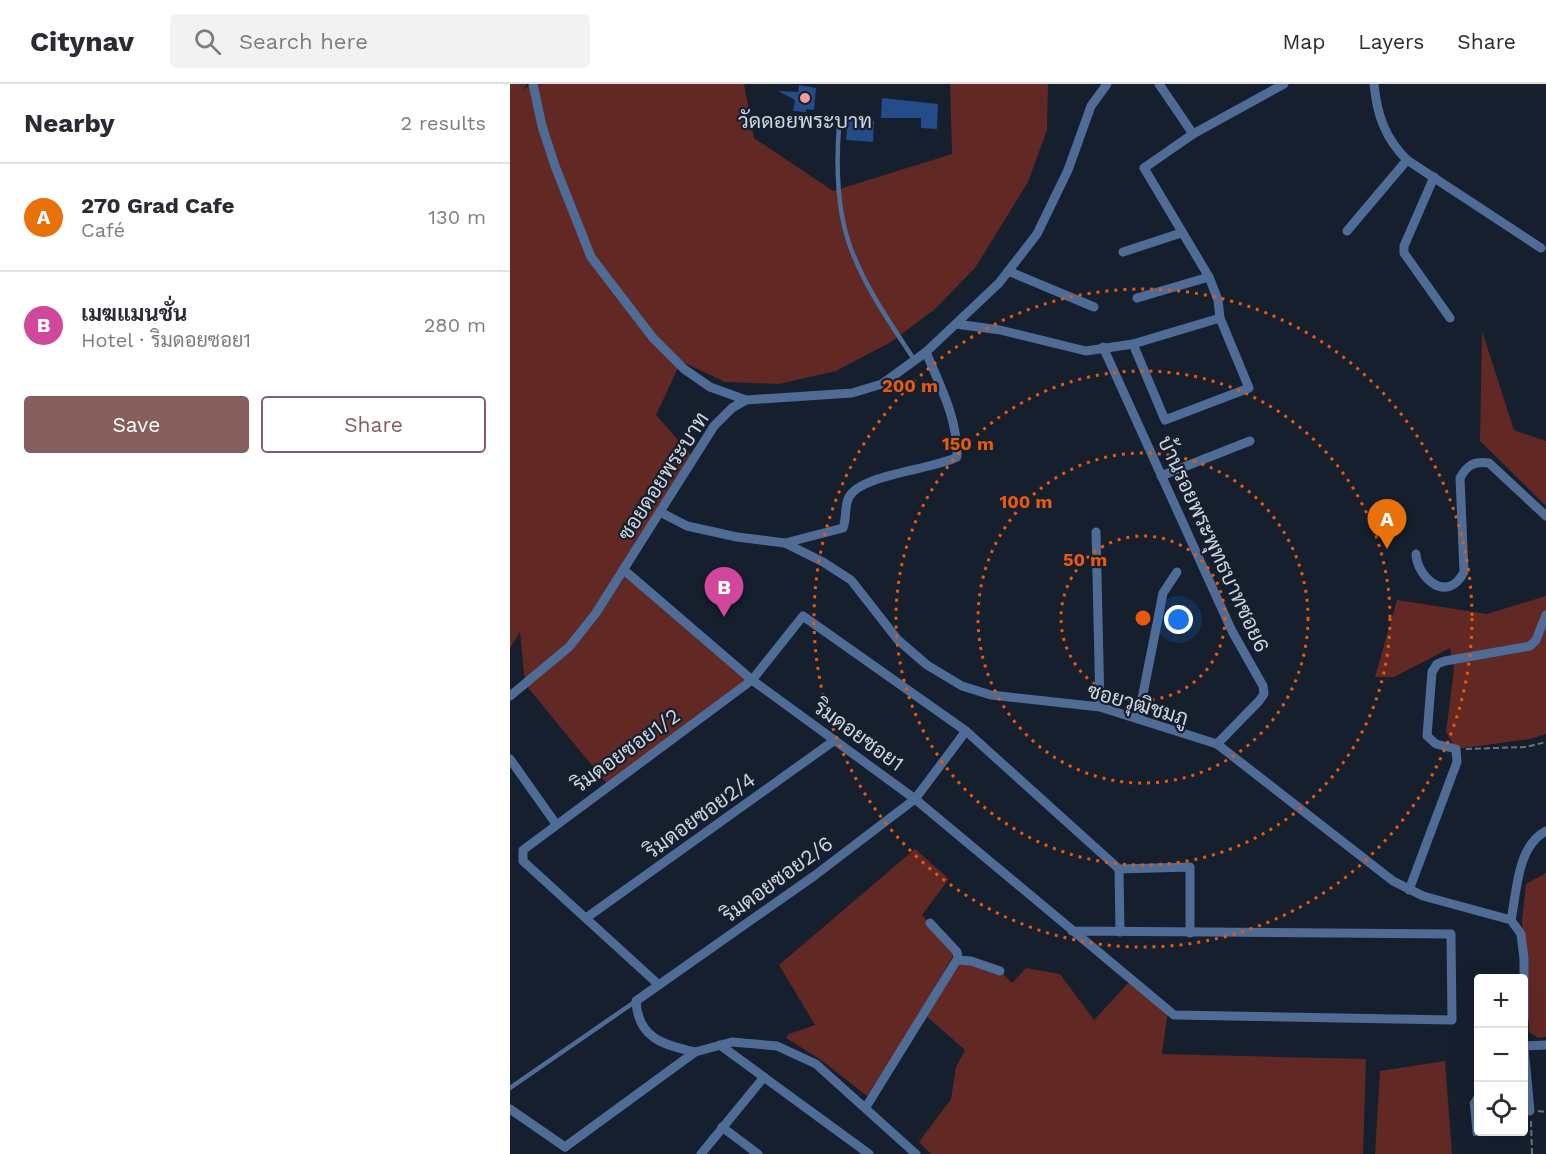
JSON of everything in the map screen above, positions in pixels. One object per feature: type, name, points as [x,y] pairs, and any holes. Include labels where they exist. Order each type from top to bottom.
[{"type":"street","points":[[533,84],[542,126],[555,166],[591,257],[653,338],[684,369],[710,387],[746,400],[852,393],[882,384],[926,352],[1008,271],[1037,234],[1068,170],[1091,106],[1107,84]]},
{"type":"street","points":[[1159,84],[1193,134]]},
{"type":"street","points":[[1133,345],[1165,420],[1249,387],[1220,318],[1218,300],[1209,277],[1195,250],[1181,233],[1144,168],[1193,134],[1284,84]]},
{"type":"street","points":[[1374,84],[1380,117],[1388,139],[1407,160],[1542,248]]},
{"type":"street","points":[[1347,231],[1407,160]]},
{"type":"street","points":[[1434,177],[1404,246],[1404,254],[1450,318]]},
{"type":"street","points":[[1123,252],[1181,233]]},
{"type":"street","points":[[1008,271],[1094,307]]},
{"type":"street","points":[[1137,298],[1209,277]]},
{"type":"street","points":[[956,324],[1000,330],[1086,351],[1103,347],[1133,345],[1220,318]]},
{"type":"street","name":"บ้านรอยพระพุทธบาทซอย6","points":[[1103,347],[1232,631],[1263,686],[1264,694],[1259,701],[1217,744]]},
{"type":"street","points":[[785,543],[843,528],[847,499],[855,488],[896,474],[945,464],[957,457],[957,441],[951,411],[926,352]]},
{"type":"street","name":"ซอยดอยพระบาท","points":[[510,696],[568,647],[596,613],[714,426],[732,408],[746,400]]},
{"type":"street","points":[[1161,476],[1250,441]]},
{"type":"street","points":[[1416,554],[1418,567],[1437,585],[1444,588],[1453,587],[1459,582],[1464,572],[1460,478],[1466,467],[1478,462],[1489,463],[1546,516]]},
{"type":"street","name":"ซอยวุฒิชมภู","points":[[660,512],[687,526],[736,537],[785,543],[823,562],[851,580],[898,640],[927,665],[962,686],[991,695],[1100,706],[1217,744],[1393,881],[1423,896],[1511,920]]},
{"type":"street","points":[[1096,532],[1100,706]]},
{"type":"street","name":"ริมดอยซอย1","points":[[624,570],[752,680],[915,799],[1174,1015],[1452,1020],[1451,934],[1190,933]]},
{"type":"street","points":[[1138,719],[1162,593],[1177,572]]},
{"type":"street","points":[[1409,890],[1457,762],[1456,749],[1436,744],[1427,736],[1432,672],[1437,664],[1530,646],[1536,640],[1546,615]]},
{"type":"street","name":"ริมดอยซอย1/2","points":[[586,918],[524,861],[523,850],[752,680],[803,616],[966,732]]},
{"type":"street","points":[[966,732],[1119,869],[1190,867],[1190,933],[1072,931]]},
{"type":"street","name":"ริมดอยซอย2/6","points":[[636,1001],[814,876],[915,799],[966,732]]},
{"type":"street","name":"ริมดอยซอย2/4","points":[[586,918],[835,740]]},
{"type":"street","points":[[510,759],[556,824]]},
{"type":"street","points":[[1523,974],[1521,934],[1511,920],[1525,852],[1532,841],[1546,831]]},
{"type":"street","points":[[1119,869],[1120,932]]},
{"type":"street","points":[[586,918],[659,985]]},
{"type":"street","points":[[866,1107],[957,960],[957,952],[930,923]]},
{"type":"street","points":[[957,960],[971,961],[1000,971]]},
{"type":"street","points":[[636,1001],[637,1018],[650,1036],[677,1048],[695,1052]]},
{"type":"street","points":[[510,1109],[564,1150],[695,1052],[732,1042],[777,1046],[816,1064],[866,1107],[915,1154]]},
{"type":"street","points":[[720,1045],[869,1154]]},
{"type":"street","points":[[1528,1047],[1546,1045]]},
{"type":"street","points":[[701,1154],[764,1077]]},
{"type":"street","points":[[1528,1098],[1530,1111]]},
{"type":"street","points":[[722,1127],[758,1154]]},
{"type":"lane","points":[[839,126],[839,178],[846,231],[852,253],[873,294],[915,361]]},
{"type":"lane","points":[[510,1088],[636,1001]]},
{"type":"lane","points":[[1474,1100],[1472,1103],[1474,1124]]},
{"type":"path","points":[[1456,749],[1526,747],[1546,742]]},
{"type":"path","points":[[1532,1154],[1530,1111],[1546,1112]]},
{"type":"shaded area","points":[[510,84],[527,84],[523,90],[531,84],[744,84],[754,138],[833,191],[952,154],[950,84],[1048,84],[1047,130],[1028,182],[975,268],[935,309],[891,342],[836,371],[779,384],[725,382],[670,356],[678,368],[656,415],[694,458],[624,570],[752,680],[608,785],[525,684],[520,632],[510,648]]},
{"type":"shaded area","points":[[1482,331],[1514,430],[1546,441],[1546,506],[1480,441]]},
{"type":"shaded area","points":[[1546,596],[1546,734],[1530,739],[1456,749],[1446,732],[1454,669],[1450,648],[1394,677],[1375,677],[1397,600],[1487,614]]},
{"type":"shaded area","points":[[915,849],[949,879],[922,915],[954,954],[916,1021],[867,1096],[821,1060],[786,1038],[789,1034],[815,1025],[779,965]]},
{"type":"shaded area","points":[[1546,873],[1546,1037],[1538,1038],[1529,1032],[1528,974],[1525,974],[1522,921],[1526,884]]},
{"type":"shaded area","points":[[957,960],[1000,971],[1012,983],[1026,968],[1060,974],[1094,1020],[1131,980],[1168,1010],[1162,1054],[1366,1059],[1363,1154],[931,1154],[919,1142],[951,1099],[956,1067],[965,1050],[924,1014]]},
{"type":"shaded area","points":[[1445,1061],[1452,1154],[1375,1154],[1380,1071]]},
{"type":"building","points":[[799,85],[816,88],[814,110],[793,111],[795,100],[778,91],[798,92]]},
{"type":"building","points":[[882,98],[938,104],[937,129],[921,128],[921,118],[881,118]]},
{"type":"building","points":[[848,119],[874,121],[873,142],[846,140]]},
{"type":"place","name":"วัดดอยพระบาท","points":[[805,98]]},
{"type":"place","name":"270 Grad Cafe","points":[[1387,549]]},
{"type":"place","name":"เมฆแมนชั่น","points":[[724,617]]}]
